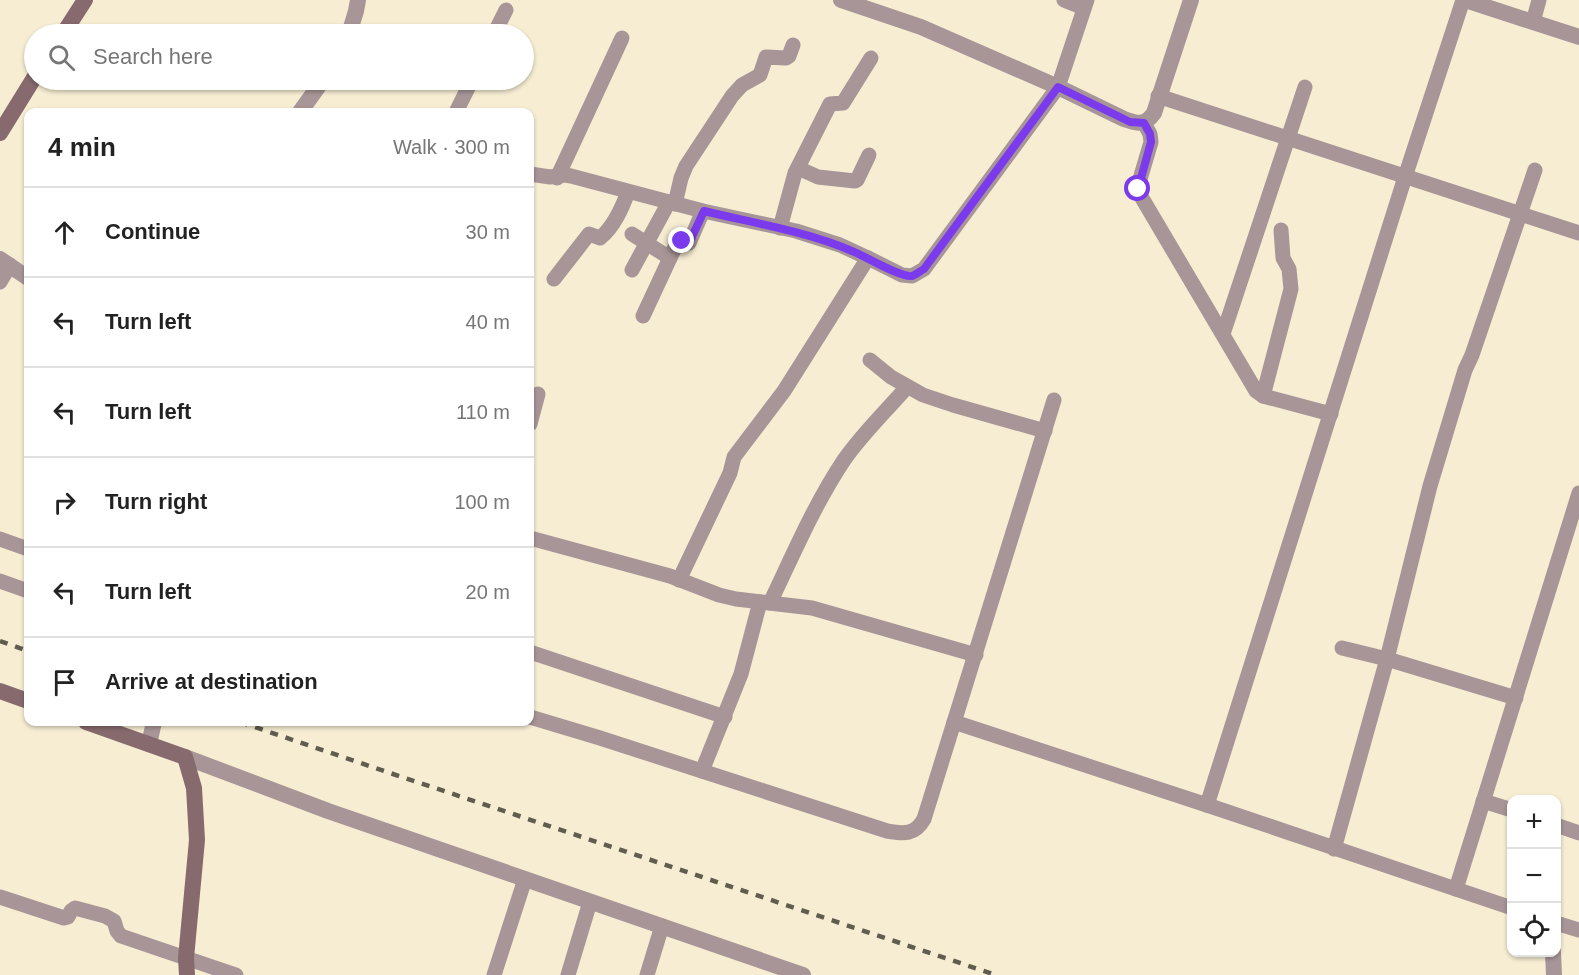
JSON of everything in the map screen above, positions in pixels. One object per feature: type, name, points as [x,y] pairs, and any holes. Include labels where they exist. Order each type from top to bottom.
[{"type":"main road","points":[[69,24],[84,0]]},
{"type":"main road","points":[[2,127],[26,90]]},
{"type":"main road","points":[[0,691],[24,700]]},
{"type":"main road","points":[[97,726],[185,757],[194,788],[197,840],[186,967]]},
{"type":"street","points":[[352,24],[358,0]]},
{"type":"street","points":[[841,0],[921,27],[1058,87],[1130,122],[1144,123],[1154,113],[1191,0]]},
{"type":"street","points":[[534,175],[556,178],[571,176],[704,211],[796,231],[840,245],[902,275],[912,276],[924,269],[1058,87],[1086,4],[1064,0]]},
{"type":"street","points":[[1207,805],[1405,177],[1464,0],[1579,37]]},
{"type":"street","points":[[1533,22],[1539,0]]},
{"type":"street","points":[[499,24],[506,10]]},
{"type":"street","points":[[556,178],[622,38]]},
{"type":"street","points":[[632,270],[646,243],[672,203],[686,166],[732,96],[742,85],[758,78],[766,57],[786,58],[793,45]]},
{"type":"street","points":[[780,228],[798,168],[831,104],[843,103],[871,58]]},
{"type":"street","points":[[1223,334],[1305,87]]},
{"type":"street","points":[[303,108],[316,90]]},
{"type":"street","points":[[458,108],[467,90]]},
{"type":"street","points":[[1158,96],[1579,233]]},
{"type":"street","points":[[1144,123],[1150,134],[1151,142],[1138,186],[1139,193],[1257,391],[1263,396],[1331,414]]},
{"type":"street","points":[[798,168],[818,177],[855,181],[869,154]]},
{"type":"street","points":[[1334,849],[1387,659],[1434,475],[1465,370],[1535,170]]},
{"type":"street","points":[[554,279],[589,234],[602,237],[618,216],[628,192]]},
{"type":"street","points":[[643,316],[678,241],[689,243],[704,211]]},
{"type":"street","points":[[1263,396],[1291,289],[1289,269],[1283,258],[1281,230]]},
{"type":"street","points":[[632,234],[670,258]]},
{"type":"street","points":[[679,580],[730,473],[734,457],[783,391],[868,258]]},
{"type":"street","points":[[0,282],[5,262],[24,275]]},
{"type":"street","points":[[870,360],[891,377],[923,395],[1045,431]]},
{"type":"street","points":[[702,771],[741,674],[765,603],[807,524],[827,487],[855,446],[907,387]]},
{"type":"street","points":[[534,409],[538,394]]},
{"type":"street","points":[[534,718],[887,831],[906,833],[917,828],[924,819],[1054,400]]},
{"type":"street","points":[[1456,889],[1579,493]]},
{"type":"street","points":[[0,539],[24,548]]},
{"type":"street","points":[[534,539],[636,566],[718,595],[765,603],[802,606],[976,655]]},
{"type":"street","points":[[0,581],[24,590]]},
{"type":"street","points":[[1342,648],[1387,659],[1516,698]]},
{"type":"street","points":[[534,653],[724,717]]},
{"type":"street","points":[[954,722],[1507,906]]},
{"type":"street","points":[[148,744],[153,726]]},
{"type":"street","points":[[185,757],[328,811],[803,975]]},
{"type":"street","points":[[1483,801],[1507,808]]},
{"type":"street","points":[[1561,826],[1579,833]]},
{"type":"street","points":[[494,975],[525,879]]},
{"type":"street","points":[[0,897],[64,918],[68,917],[75,908],[105,916],[114,921],[121,936],[186,967],[236,975]]},
{"type":"street","points":[[568,975],[590,902]]},
{"type":"street","points":[[1561,924],[1579,930]]},
{"type":"street","points":[[647,975],[662,926]]},
{"type":"street","points":[[1553,957],[1554,975]]},
{"type":"railway","points":[[0,641],[24,650]]},
{"type":"railway","points":[[252,726],[996,975]]},
{"type":"route","points":[[682,241],[689,243],[704,211],[796,231],[840,245],[896,273],[912,276],[924,269],[1058,87],[1130,122],[1144,123],[1150,134],[1151,142],[1138,189]]}]
